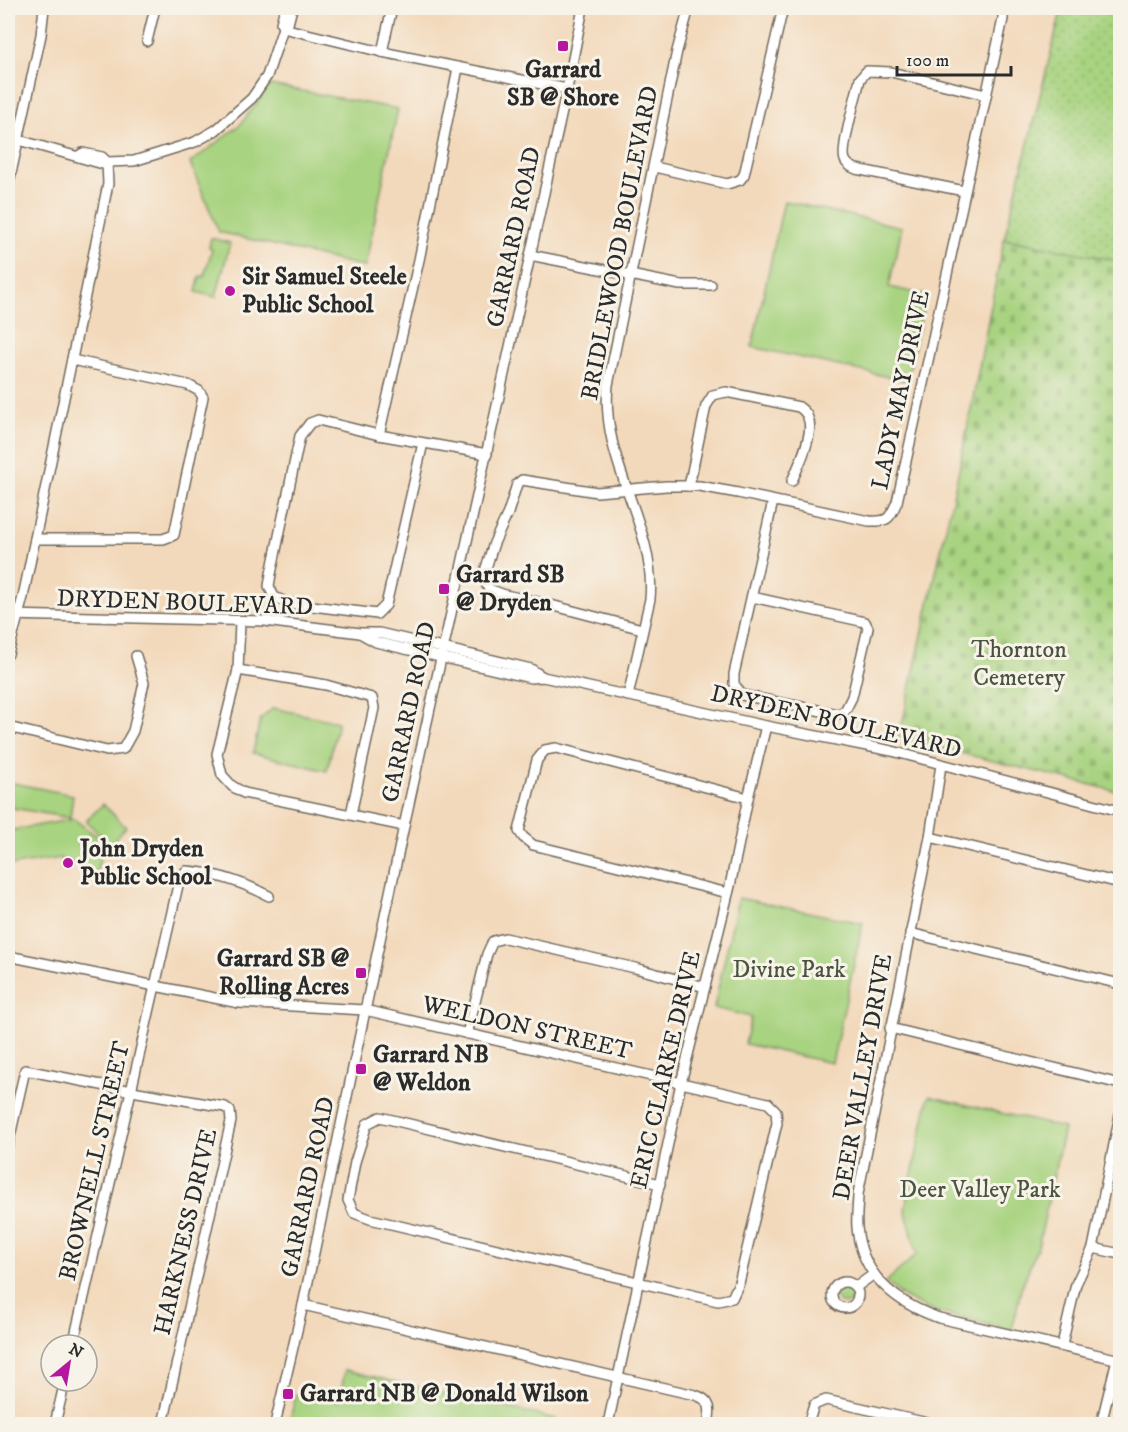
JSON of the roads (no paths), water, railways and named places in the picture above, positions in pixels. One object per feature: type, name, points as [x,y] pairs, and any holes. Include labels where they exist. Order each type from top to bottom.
[{"type":"street","points":[[8,187],[41,36],[44,8]]},
{"type":"street","points":[[147,41],[155,8]]},
{"type":"street","points":[[283,28],[281,22],[285,8]]},
{"type":"street","points":[[107,162],[134,161],[195,142],[216,130],[252,98],[267,76],[292,8]]},
{"type":"street","points":[[382,52],[392,8]]},
{"type":"street","name":"GARRARD ROAD","points":[[275,1425],[303,1305],[404,826],[583,8]]},
{"type":"street","name":"BRIDLEWOOD BOULEVARD","points":[[628,696],[652,583],[644,541],[612,446],[606,403],[677,51],[688,8]]},
{"type":"street","points":[[655,167],[727,184],[740,180],[744,175],[783,8]]},
{"type":"street","name":"LADY MAY DRIVE","points":[[642,629],[499,594],[489,589],[484,578],[494,543],[508,513],[517,484],[522,480],[597,492],[689,486],[738,493],[869,521],[882,522],[890,517],[897,502],[1003,19],[1003,8]]},
{"type":"street","points":[[283,28],[382,52],[567,89]]},
{"type":"street","points":[[379,435],[458,68]]},
{"type":"street","points":[[964,191],[856,169],[847,164],[844,158],[844,145],[860,79],[867,71],[891,72],[986,95]]},
{"type":"street","points":[[8,138],[78,156],[83,153],[102,157],[107,162],[108,184],[35,539],[8,654]]},
{"type":"street","points":[[530,255],[680,285],[711,285]]},
{"type":"street","points":[[35,539],[163,539],[174,534],[203,397],[199,391],[188,385],[72,360]]},
{"type":"street","points":[[689,486],[706,406],[713,395],[726,392],[799,407],[808,415],[810,424],[803,457],[792,481]]},
{"type":"street","points":[[423,443],[386,605],[376,614],[288,603],[274,597],[269,586],[271,574],[300,436],[310,423],[318,420],[379,435],[487,454]]},
{"type":"street","points":[[752,597],[865,621],[868,628],[852,698],[845,711],[837,714],[742,696],[734,684],[734,674],[773,501]]},
{"type":"street","name":"DRYDEN BOULEVARD","points":[[8,615],[265,621],[360,633],[376,642],[531,669],[543,676],[628,696],[892,751],[1120,811]]},
{"type":"street","points":[[240,622],[238,670],[217,754],[222,775],[232,786],[244,793],[404,826]]},
{"type":"street","points":[[8,727],[107,751],[123,749],[133,731],[144,683],[136,656]]},
{"type":"street","points":[[238,670],[326,685],[372,698],[374,708],[351,814]]},
{"type":"street","name":"ERIC CLARKE DRIVE","points":[[608,1425],[681,1083],[766,726]]},
{"type":"street","points":[[728,893],[533,844],[519,831],[537,760],[545,750],[556,748],[748,798]]},
{"type":"street","name":"DEER VALLEY DRIVE","points":[[941,765],[930,837],[858,1194],[857,1227],[864,1254],[874,1274],[886,1289],[918,1311],[939,1318],[1118,1359]]},
{"type":"street","points":[[930,837],[1120,883]]},
{"type":"street","name":"BROWNELL STREET","points":[[76,1333],[179,881],[186,872],[204,872],[244,883],[269,896]]},
{"type":"street","points":[[910,933],[1120,984]]},
{"type":"street","points":[[467,1034],[487,954],[493,941],[506,938],[705,987]]},
{"type":"street","name":"WELDON STREET","points":[[8,956],[239,1003],[365,1010],[768,1103],[776,1111],[777,1123],[739,1283],[732,1298],[718,1301],[638,1281]]},
{"type":"street","points":[[890,1028],[1120,1084]]},
{"type":"street","points":[[8,1145],[25,1070],[132,1091]]},
{"type":"street","name":"HARKNESS DRIVE","points":[[132,1091],[225,1107],[230,1111],[231,1121],[163,1425]]},
{"type":"street","points":[[1062,1345],[1076,1284],[1093,1248],[1120,1115]]},
{"type":"street","points":[[638,1281],[370,1219],[354,1213],[348,1200],[355,1162],[366,1124],[380,1117],[660,1184]]},
{"type":"street","points":[[1093,1248],[1120,1254]]},
{"type":"street","points":[[856,1287],[874,1274]]},
{"type":"street","points":[[303,1305],[704,1398],[711,1410],[708,1425]]},
{"type":"street","points":[[1101,1425],[1118,1359]]},
{"type":"street","points":[[56,1425],[63,1393]]},
{"type":"street","points":[[808,1425],[814,1405],[826,1400],[932,1425]]},
{"type":"street","points":[[8,1423],[14,1425]]},
{"type":"place","name":"Garrard SB @ Shore","points":[[563,46]]},
{"type":"place","name":"Sir Samuel Steele Public School","points":[[230,291]]},
{"type":"place","name":"Garrard SB @ Dryden","points":[[444,589]]},
{"type":"place","name":"John Dryden Public School","points":[[68,863]]},
{"type":"place","name":"Garrard SB @ Rolling Acres","points":[[361,973]]},
{"type":"place","name":"Garrard NB @ Weldon","points":[[361,1069]]},
{"type":"place","name":"Garrard NB @ Donald Wilson","points":[[288,1394]]},
{"type":"park label","name":"Thornton Cemetery","points":[[1019,664]]},
{"type":"park label","name":"Divine Park","points":[[789,970]]},
{"type":"park label","name":"Deer Valley Park","points":[[980,1190]]}]
